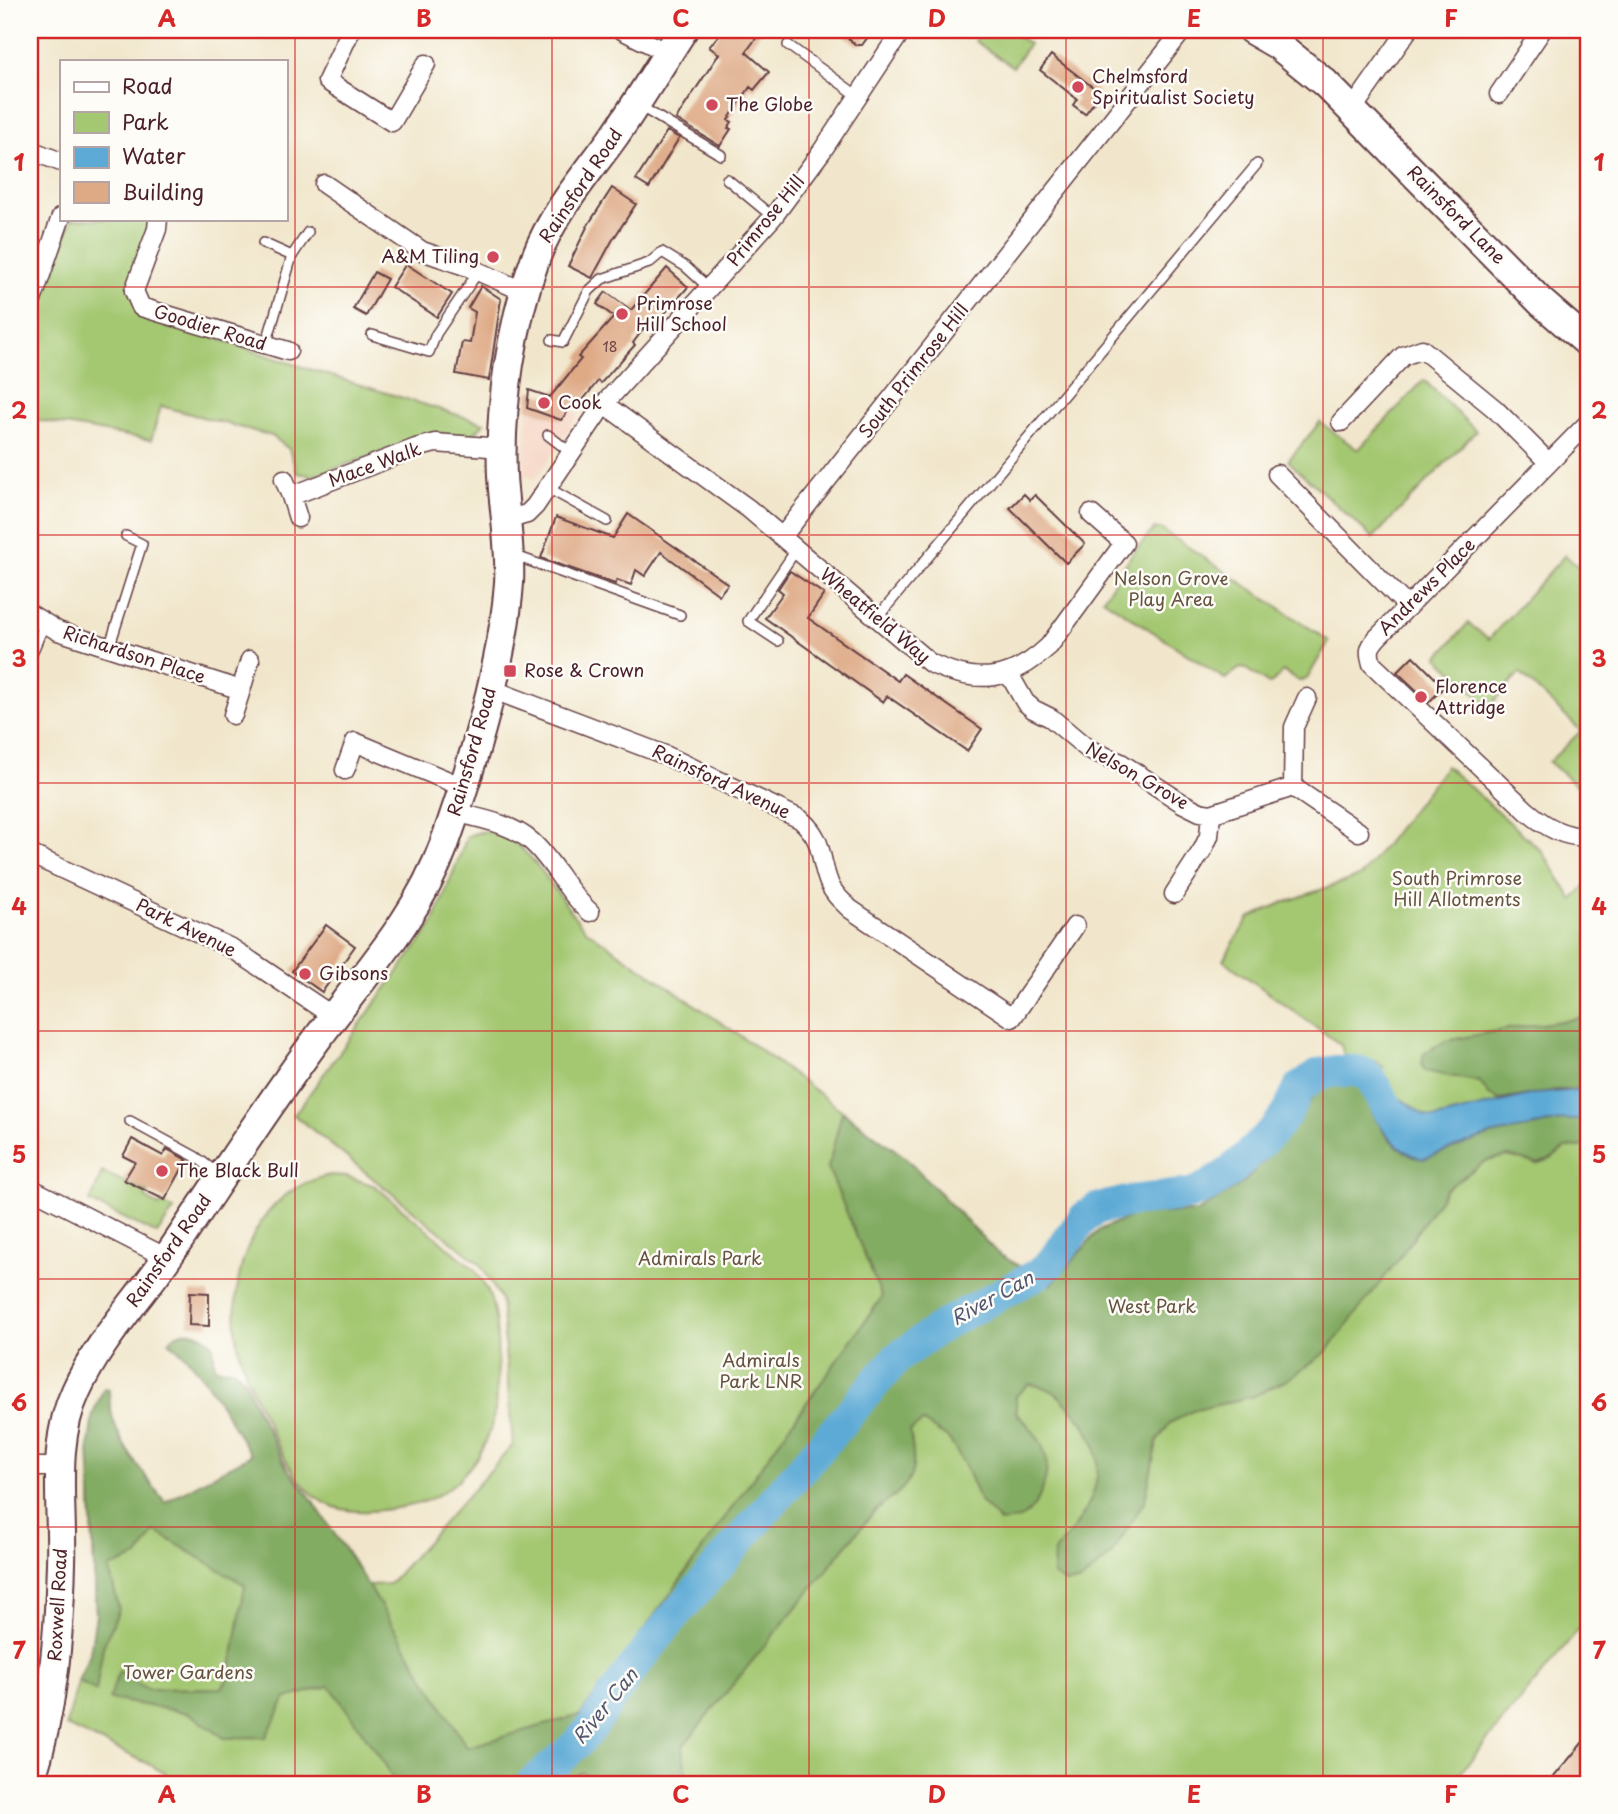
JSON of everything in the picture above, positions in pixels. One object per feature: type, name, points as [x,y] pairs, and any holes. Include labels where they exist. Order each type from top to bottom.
[{"type":"main road","name":"Rainsford Lane","points":[[1252,30],[1275,35],[1542,303],[1588,344]]},
{"type":"main road","name":"Rainsford Road","points":[[69,1408],[88,1368],[113,1330],[167,1258],[221,1176],[334,1017],[411,913],[434,869],[459,799],[491,689],[507,600],[510,577],[502,448],[507,386],[525,292],[546,234],[676,41]]},
{"type":"main road","name":"Roxwell Road","points":[[30,1782],[40,1752],[55,1674],[62,1557],[60,1467],[62,1439],[69,1408]]},
{"type":"street","points":[[351,30],[327,81],[392,122],[426,64]]},
{"type":"street","points":[[622,30],[676,41]]},
{"type":"street","name":"Primrose Hill","points":[[505,520],[527,514],[548,488],[604,404],[773,217],[822,151],[901,30]]},
{"type":"street","name":"South Primrose Hill","points":[[782,537],[1183,30]]},
{"type":"street","points":[[1352,110],[1408,30]]},
{"type":"street","points":[[1499,94],[1542,30]]},
{"type":"street","points":[[30,150],[60,162]]},
{"type":"street","points":[[324,184],[422,251],[525,292]]},
{"type":"street","points":[[30,306],[60,220]]},
{"type":"street","name":"Goodier Road","points":[[158,220],[134,291],[141,307],[288,351]]},
{"type":"street","points":[[1341,422],[1403,356],[1422,349],[1495,408],[1548,462]]},
{"type":"street","points":[[604,404],[749,509],[782,537]]},
{"type":"street","name":"Andrews Place","points":[[1588,423],[1370,646],[1369,653],[1371,664],[1542,824],[1565,835],[1588,837]]},
{"type":"street","name":"Mace Walk","points":[[298,518],[287,487],[435,443],[502,448]]},
{"type":"street","points":[[1277,474],[1408,607]]},
{"type":"street","name":"Wheatfield Way","points":[[782,537],[930,663],[951,673],[974,677],[1009,674],[1034,660],[1049,646],[1124,543],[1091,514]]},
{"type":"street","name":"Richardson Place","points":[[37,619],[109,648],[241,690]]},
{"type":"street","points":[[233,715],[250,660]]},
{"type":"street","name":"Nelson Grove","points":[[1009,674],[1024,702],[1051,718],[1088,749],[1127,767],[1182,803],[1200,811],[1211,814],[1293,788]]},
{"type":"street","name":"Rainsford Avenue","points":[[491,689],[665,755],[800,819],[812,830],[819,842],[829,884],[850,909],[1012,1018],[1075,926]]},
{"type":"street","points":[[1307,698],[1294,727],[1293,788],[1359,832]]},
{"type":"street","points":[[345,770],[355,742],[459,799],[531,841],[568,890],[590,912]]},
{"type":"street","name":"Nelson Grove","points":[[1174,894],[1203,849],[1209,836],[1211,814]]},
{"type":"street","name":"Park Avenue","points":[[30,854],[233,949],[334,1017]]},
{"type":"street","points":[[30,1188],[167,1258]]},
{"type":"street","points":[[30,1467],[60,1467]]},
{"type":"lane","points":[[788,45],[859,96]]},
{"type":"lane","points":[[636,104],[721,155]]},
{"type":"lane","points":[[877,618],[1257,164]]},
{"type":"lane","points":[[727,179],[773,217]]},
{"type":"lane","points":[[266,345],[292,256],[308,232]]},
{"type":"lane","points":[[263,243],[292,256]]},
{"type":"lane","points":[[552,340],[563,342],[589,291],[602,279],[649,262],[662,253],[686,267],[710,288]]},
{"type":"lane","points":[[372,335],[429,352],[436,334],[478,272]]},
{"type":"lane","points":[[548,435],[570,452]]},
{"type":"lane","points":[[548,488],[607,521]]},
{"type":"lane","points":[[109,648],[142,544],[126,536]]},
{"type":"lane","points":[[778,641],[748,621],[796,550]]},
{"type":"lane","points":[[508,553],[680,615]]},
{"type":"lane","points":[[30,658],[37,619]]},
{"type":"lane","points":[[130,1121],[196,1157],[221,1176]]},
{"type":"shaded area","points":[[529,390],[555,399],[578,415],[536,479],[523,475]]},
{"type":"green space","points":[[982,30],[1008,30],[1029,44],[1013,67],[975,41]]},
{"type":"green space","points":[[72,220],[146,220],[149,225],[138,312],[296,365],[484,423],[474,434],[429,436],[313,476],[297,473],[289,449],[272,436],[161,406],[151,440],[31,419],[30,341]]},
{"type":"green space","points":[[1424,380],[1476,431],[1373,538],[1288,461],[1320,422],[1358,450]]},
{"type":"green space","name":"Nelson Grove Play Area","points":[[1154,529],[1161,529],[1329,641],[1307,679],[1299,681],[1283,671],[1269,684],[1240,668],[1225,679],[1103,599],[1132,554]]},
{"type":"green space","points":[[1565,555],[1588,576],[1588,780],[1576,785],[1549,762],[1581,731],[1520,673],[1489,707],[1438,657],[1468,623],[1489,639]]},
{"type":"green space","name":"Admirals Park LNR","points":[[1446,766],[1542,851],[1573,900],[1588,883],[1588,1618],[1451,1784],[183,1784],[145,1762],[66,1726],[78,1681],[90,1654],[96,1615],[91,1498],[368,1585],[389,1584],[513,1445],[501,1300],[480,1264],[294,1115],[433,924],[467,837],[485,832],[503,836],[519,847],[535,862],[586,930],[752,1044],[906,1158],[997,1253],[1051,1285],[1099,1230],[1136,1214],[1197,1212],[1243,1183],[1292,1131],[1317,1090],[1334,1084],[1349,1083],[1384,1067],[1375,1061],[1345,1058],[1341,1045],[1223,960],[1249,918],[1282,903],[1361,876]]},
{"type":"green space","points":[[1588,1017],[1588,1089],[1556,1090],[1500,1100],[1489,1095],[1480,1082],[1425,1071],[1422,1065],[1424,1053],[1446,1041]]},
{"type":"green space","name":"West Park","points":[[1341,1082],[1358,1086],[1389,1138],[1408,1153],[1423,1159],[1490,1135],[1565,1120],[1588,1120],[1588,1146],[1565,1148],[1551,1159],[1537,1164],[1508,1156],[1486,1161],[1446,1189],[1398,1260],[1325,1353],[1287,1380],[1254,1396],[1192,1411],[1170,1423],[1157,1442],[1145,1500],[1111,1555],[1080,1582],[1066,1583],[1053,1575],[1054,1551],[1068,1536],[1089,1502],[1098,1466],[1088,1430],[1059,1396],[1051,1390],[1029,1384],[1016,1396],[1016,1413],[1037,1436],[1046,1461],[1045,1480],[1039,1498],[1028,1513],[1017,1520],[1000,1522],[980,1501],[964,1464],[949,1439],[923,1422],[910,1431],[913,1461],[909,1480],[896,1495],[873,1513],[682,1747],[688,1784],[597,1784],[582,1772],[561,1784],[395,1784],[386,1766],[330,1686],[286,1698],[266,1737],[224,1738],[189,1713],[109,1699],[119,1671],[147,1689],[222,1688],[230,1674],[245,1585],[155,1531],[138,1557],[109,1568],[119,1610],[103,1647],[96,1691],[78,1681],[90,1654],[96,1615],[89,1444],[93,1414],[104,1388],[109,1390],[114,1422],[127,1450],[165,1502],[251,1455],[204,1378],[169,1342],[179,1333],[196,1333],[208,1339],[213,1344],[215,1368],[233,1369],[244,1378],[287,1468],[311,1498],[368,1585],[467,1747],[580,1715],[671,1593],[882,1297],[828,1168],[842,1112],[906,1158],[997,1253],[1051,1285],[1099,1230],[1136,1214],[1197,1212],[1243,1183],[1292,1131],[1317,1090]]},
{"type":"green space","points":[[102,1172],[148,1193],[145,1198],[159,1206],[162,1203],[174,1210],[157,1234],[90,1202]]},
{"type":"green space","points":[[330,1175],[346,1176],[375,1186],[473,1268],[491,1300],[498,1366],[496,1403],[490,1431],[477,1457],[459,1479],[435,1496],[408,1506],[355,1511],[335,1507],[315,1497],[292,1470],[279,1448],[244,1369],[238,1344],[238,1281],[254,1234],[267,1214],[284,1197],[305,1184]]},
{"type":"water","points":[[1588,1089],[1588,1120],[1565,1120],[1490,1135],[1423,1159],[1406,1152],[1393,1141],[1372,1112],[1400,1099],[1426,1116],[1436,1118],[1533,1094]]},
{"type":"building","points":[[723,30],[762,30],[746,52],[769,72],[754,90],[750,87],[728,120],[732,122],[728,128],[731,129],[720,146],[676,119],[719,54],[709,47]]},
{"type":"building","points":[[838,30],[873,30],[862,45],[856,45]]},
{"type":"building","name":"Chelmsford Spiritualist Society","points":[[1051,55],[1098,91],[1094,95],[1097,98],[1085,114],[1073,105],[1077,99],[1040,70]]},
{"type":"building","points":[[667,131],[679,138],[649,188],[636,180]]},
{"type":"building","points":[[612,188],[636,204],[592,278],[568,266],[588,225]]},
{"type":"building","points":[[406,264],[452,294],[437,317],[391,287]]},
{"type":"building","points":[[667,268],[688,287],[658,321],[653,316],[633,343],[635,345],[601,383],[598,381],[583,400],[577,400],[561,420],[527,408],[529,390],[550,397],[581,359],[578,357],[614,317],[597,304],[606,292],[631,310]]},
{"type":"building","points":[[374,272],[387,279],[366,316],[353,309]]},
{"type":"building","points":[[481,286],[501,299],[489,380],[456,374],[462,342],[470,343],[475,312],[468,308]]},
{"type":"building","points":[[1024,494],[1030,500],[1035,495],[1085,544],[1066,563],[1010,508]]},
{"type":"building","points":[[628,514],[728,584],[719,595],[661,552],[645,576],[636,570],[631,585],[617,580],[615,584],[541,558],[556,517],[613,538]]},
{"type":"building","points":[[790,571],[824,594],[808,618],[898,681],[903,674],[982,729],[967,751],[887,696],[883,702],[765,618],[783,593],[778,589]]},
{"type":"building","points":[[1413,656],[1444,687],[1429,702],[1397,672]]},
{"type":"building","points":[[326,925],[355,946],[322,992],[292,971]]},
{"type":"building","name":"The Black Bull","points":[[132,1139],[163,1156],[167,1149],[187,1160],[165,1200],[124,1180],[135,1162],[123,1156]]},
{"type":"building","points":[[190,1292],[209,1293],[209,1326],[189,1325]]},
{"type":"building","points":[[1588,1736],[1588,1772],[1578,1784],[1548,1784]]},
{"type":"waterway","name":"River Can","points":[[531,1784],[588,1732],[628,1674],[671,1620],[897,1358],[947,1323],[1036,1275],[1050,1264],[1084,1218],[1096,1209],[1131,1201],[1191,1194],[1209,1186],[1230,1172],[1275,1129],[1287,1113],[1299,1088],[1319,1074],[1336,1071],[1366,1074],[1390,1112],[1418,1134]]},
{"type":"place","name":"Chelmsford Spiritualist Society","points":[[1078,87]]},
{"type":"place","name":"The Globe","points":[[712,105]]},
{"type":"place","name":"A&M Tiling","points":[[493,257]]},
{"type":"place","name":"Primrose Hill School","points":[[622,314]]},
{"type":"place","name":"Cook","points":[[544,403]]},
{"type":"place","name":"Rose & Crown","points":[[510,671]]},
{"type":"place","name":"Florence Attridge","points":[[1421,697]]},
{"type":"place","name":"Gibsons","points":[[305,974]]},
{"type":"place","name":"The Black Bull","points":[[162,1171]]},
{"type":"park label","name":"South Primrose Hill Allotments","points":[[1457,889]]},
{"type":"park label","name":"Admirals Park","points":[[700,1259]]},
{"type":"park label","name":"Tower Gardens","points":[[188,1673]]}]
